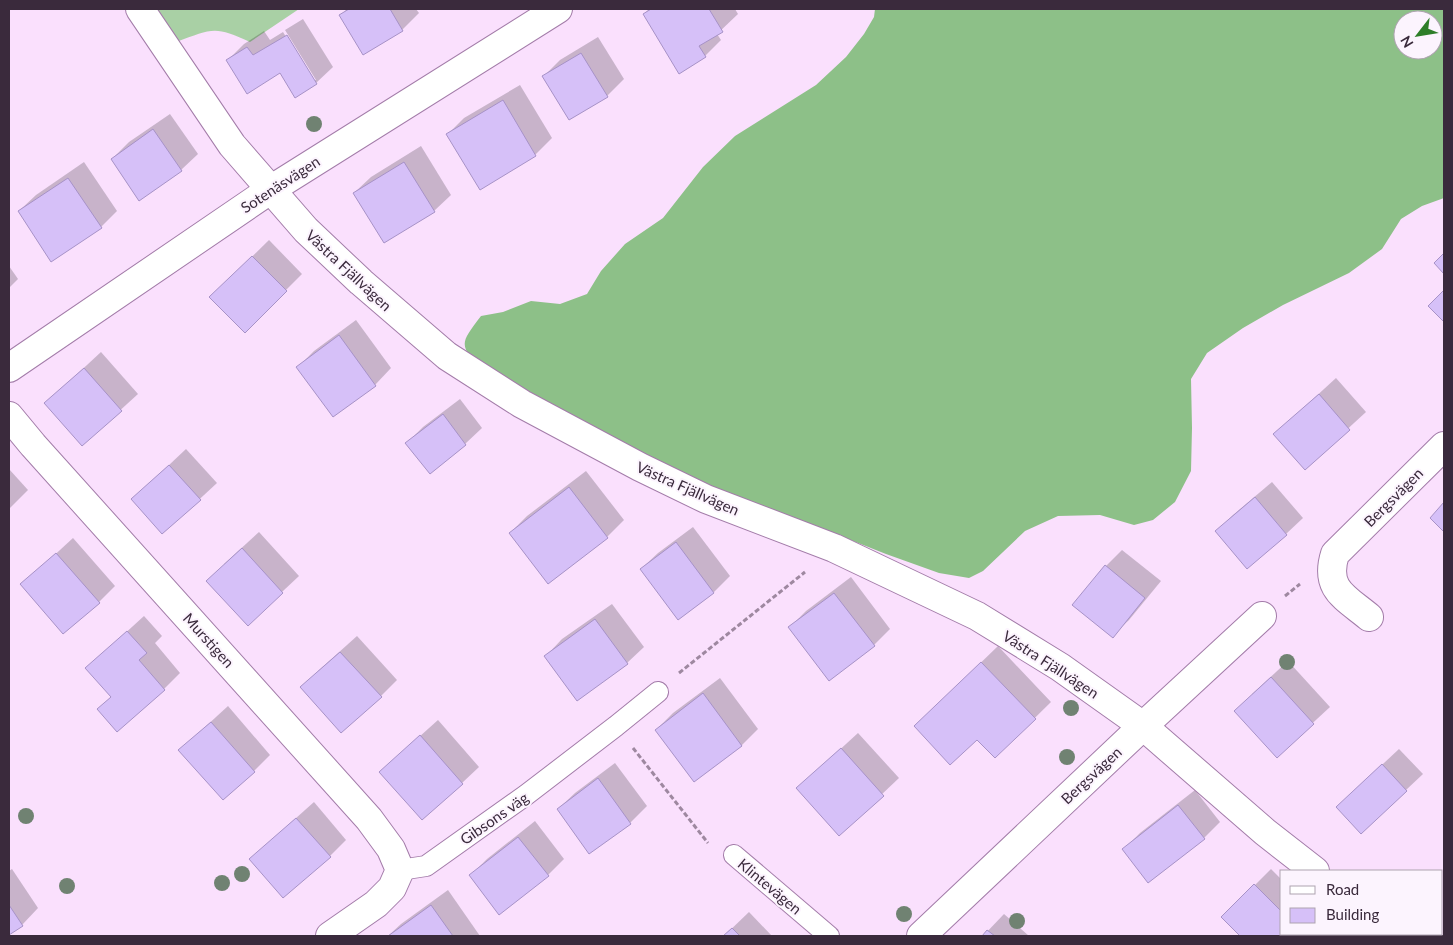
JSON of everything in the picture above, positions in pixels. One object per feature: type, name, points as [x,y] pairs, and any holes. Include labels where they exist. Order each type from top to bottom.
[{"type":"street","name":"Västra Fjällvägen","points":[[140,9],[232,145],[270,190],[306,230],[361,282],[446,356],[522,404],[640,467],[706,499],[834,548],[977,616],[1060,667],[1143,726],[1265,832],[1313,870]]},
{"type":"street","name":"Sotenäsvägen","points":[[9,368],[270,190],[558,9]]},
{"type":"street","name":"Murstigen","points":[[9,416],[369,819],[391,849],[400,870]]},
{"type":"street","name":"Bergsvägen","points":[[1369,617],[1337,590],[1331,579],[1331,568],[1335,554],[1444,446]]},
{"type":"street","name":"Bergsvägen","points":[[920,936],[1262,616]]},
{"type":"street","points":[[330,936],[376,904],[392,888],[400,870]]},
{"type":"lane","name":"Gibsons väg","points":[[400,870],[426,866],[526,795],[658,692]]},
{"type":"lane","name":"Klintevägen","points":[[734,855],[829,936]]},
{"type":"path","points":[[658,692],[834,548]]},
{"type":"path","points":[[616,726],[707,843],[734,855]]},
{"type":"green space","points":[[155,9],[299,9],[250,42],[228,33],[213,31],[176,42]]},
{"type":"green space","points":[[875,9],[1444,9],[1444,198],[1422,206],[1401,219],[1382,249],[1349,273],[1283,305],[1243,328],[1207,353],[1191,379],[1191,471],[1175,502],[1153,520],[1134,525],[1100,515],[1058,516],[1025,531],[983,571],[969,578],[939,573],[805,522],[691,482],[483,373],[466,350],[465,345],[468,333],[481,316],[503,312],[531,301],[560,304],[587,294],[601,271],[625,244],[663,218],[703,167],[735,136],[816,85],[846,57],[864,34],[874,17]]},
{"type":"building","points":[[349,9],[390,9],[403,31],[363,55],[339,15]]},
{"type":"building","points":[[651,9],[709,9],[723,32],[699,46],[706,57],[679,74],[643,14]]},
{"type":"building","points":[[287,35],[317,84],[295,98],[280,73],[247,94],[226,60],[247,47],[253,55]]},
{"type":"building","points":[[581,53],[608,97],[569,120],[542,76]]},
{"type":"building","points":[[503,100],[536,156],[480,190],[446,134]]},
{"type":"building","points":[[153,129],[182,171],[139,201],[111,159]]},
{"type":"building","points":[[404,162],[435,212],[384,243],[353,193]]},
{"type":"building","points":[[68,178],[102,228],[51,262],[18,211]]},
{"type":"building","points":[[1444,253],[1444,274],[1434,263]]},
{"type":"building","points":[[252,256],[287,291],[245,333],[209,297]]},
{"type":"building","points":[[1444,290],[1444,322],[1428,306]]},
{"type":"building","points":[[339,335],[376,386],[333,417],[296,367]]},
{"type":"building","points":[[84,368],[122,411],[82,446],[44,403]]},
{"type":"building","points":[[1319,394],[1350,430],[1305,470],[1273,434]]},
{"type":"building","points":[[443,414],[466,445],[430,474],[405,443]]},
{"type":"building","points":[[169,465],[201,500],[162,534],[131,499]]},
{"type":"building","points":[[569,487],[608,538],[548,584],[509,533]]},
{"type":"building","points":[[1255,497],[1287,535],[1247,569],[1215,531]]},
{"type":"building","points":[[1444,502],[1444,532],[1430,518]]},
{"type":"building","points":[[676,542],[714,593],[678,620],[640,569]]},
{"type":"building","points":[[242,548],[283,593],[248,626],[206,581]]},
{"type":"building","points":[[56,553],[100,603],[63,634],[20,584]]},
{"type":"building","points":[[1105,565],[1145,598],[1113,638],[1072,605]]},
{"type":"building","points":[[834,593],[875,646],[829,681],[788,627]]},
{"type":"building","points":[[595,619],[628,664],[577,701],[544,656]]},
{"type":"building","points":[[127,631],[147,653],[139,660],[165,690],[117,732],[97,709],[111,697],[85,668]]},
{"type":"building","points":[[340,652],[382,697],[341,733],[300,687]]},
{"type":"building","points":[[981,662],[1036,719],[995,758],[977,740],[950,765],[914,726]]},
{"type":"building","points":[[1271,677],[1314,724],[1277,758],[1234,711]]},
{"type":"building","points":[[703,693],[742,746],[694,782],[655,730]]},
{"type":"building","points":[[211,722],[255,772],[223,800],[178,750]]},
{"type":"building","points":[[420,735],[463,784],[422,820],[379,772]]},
{"type":"building","points":[[841,748],[884,796],[839,836],[796,788]]},
{"type":"building","points":[[1382,764],[1407,791],[1361,834],[1336,807]]},
{"type":"building","points":[[598,778],[631,824],[589,854],[557,809]]},
{"type":"building","points":[[1178,805],[1205,839],[1148,883],[1122,849]]},
{"type":"building","points":[[296,818],[331,857],[283,898],[249,859]]},
{"type":"building","points":[[518,837],[549,876],[499,915],[469,875]]},
{"type":"building","points":[[1254,884],[1280,910],[1280,935],[1291,936],[1240,936],[1221,917]]},
{"type":"building","points":[[9,905],[23,926],[9,935]]},
{"type":"building","points":[[431,905],[453,936],[388,936]]},
{"type":"building","points":[[732,928],[740,936],[723,936]]},
{"type":"building","points":[[987,930],[995,936],[982,936]]}]
